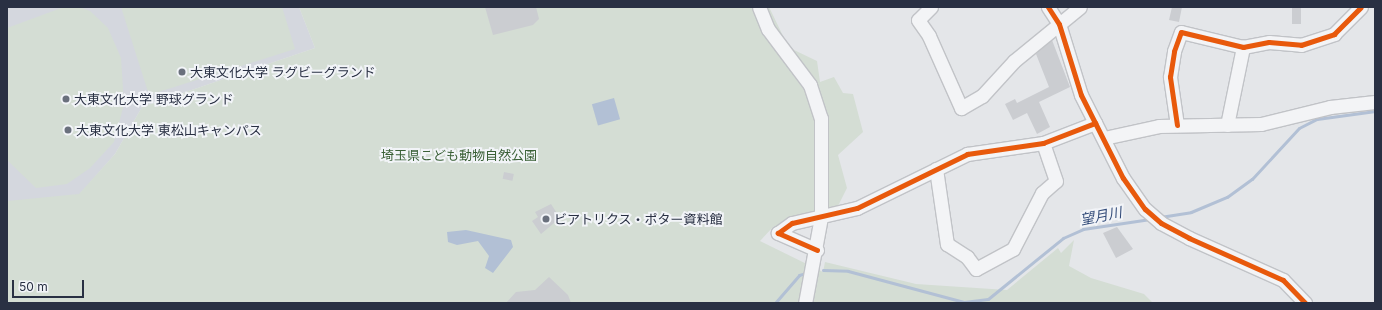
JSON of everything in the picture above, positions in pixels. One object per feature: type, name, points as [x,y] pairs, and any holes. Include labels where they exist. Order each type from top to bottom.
[{"type":"street","points":[[758,7],[768,29],[810,85],[821,118],[821,217],[817,250],[806,303]]},
{"type":"street","points":[[931,7],[918,20],[929,36],[961,108],[982,96],[1014,61],[1080,7]]},
{"type":"street","points":[[1048,7],[1059,24],[1081,95],[1123,178],[1145,208],[1161,223],[1283,280],[1305,303]]},
{"type":"street","points":[[1177,125],[1170,77],[1174,51],[1181,32],[1242,47],[1269,42],[1293,46],[1317,42],[1334,34],[1361,7]]},
{"type":"street","points":[[1227,126],[1242,47]]},
{"type":"street","points":[[1104,138],[1138,129],[1177,125],[1227,126],[1261,124],[1330,107],[1375,102]]},
{"type":"street","points":[[817,250],[778,233],[792,223],[857,208],[967,154],[1043,143],[1095,123]]},
{"type":"street","points":[[936,169],[947,244],[967,256],[976,269],[1012,249],[1042,193],[1056,181],[1043,143]]},
{"type":"shaded area","name":"大東文化大学 東松山キャンパス","points":[[7,7],[299,7],[315,48],[142,107],[115,154],[78,196],[7,213]]},
{"type":"green space","name":"大東文化大学 野球グランド","points":[[64,7],[80,7],[90,11],[108,28],[121,58],[124,104],[114,142],[90,168],[67,184],[36,188],[7,160],[7,28]]},
{"type":"green space","name":"大東文化大学 ラグビーグランド","points":[[121,7],[282,7],[295,49],[149,95]]},
{"type":"green space","name":"埼玉県こども動物自然公園","points":[[299,7],[769,7],[785,40],[794,50],[817,61],[820,82],[834,77],[843,93],[853,94],[863,132],[838,155],[847,188],[837,208],[773,227],[760,241],[823,272],[825,262],[916,284],[1007,290],[1058,248],[1061,253],[1074,240],[1069,266],[1091,278],[1144,294],[1153,303],[7,303],[7,201],[79,194],[115,154],[142,107],[315,48]]},
{"type":"water","points":[[614,98],[620,119],[598,125],[592,104]]},
{"type":"water","points":[[466,230],[511,240],[513,247],[493,273],[485,268],[489,256],[478,241],[457,245],[448,242],[447,232]]},
{"type":"building","points":[[485,7],[536,7],[539,19],[533,25],[493,35]]},
{"type":"building","points":[[1172,7],[1182,7],[1179,22],[1169,20]]},
{"type":"building","points":[[1292,7],[1301,7],[1301,24],[1292,24]]},
{"type":"building","points":[[1052,40],[1070,87],[1039,102],[1050,127],[1037,134],[1027,113],[1013,120],[1005,104],[1015,99],[1017,103],[1049,87],[1036,54]]},
{"type":"building","points":[[504,172],[514,174],[512,181],[503,179]]},
{"type":"building","name":"ビアトリクス・ポター資料館","points":[[551,204],[560,218],[541,234],[532,221],[538,217],[535,212]]},
{"type":"building","points":[[1117,227],[1133,249],[1116,258],[1103,233]]},
{"type":"building","points":[[549,277],[568,295],[571,303],[506,303],[516,292],[535,290]]},
{"type":"waterway","name":"望月川","points":[[1160,217],[1191,212],[1227,197],[1252,179],[1299,128],[1317,119],[1375,111]]},
{"type":"waterway","name":"望月川","points":[[823,270],[848,271],[964,302],[988,299],[1063,238],[1083,229],[1150,219]]},
{"type":"waterway","name":"望月川","points":[[775,303],[799,275],[806,273]]},
{"type":"cycle path","points":[[1048,7],[1059,24],[1081,95],[1123,178],[1145,209],[1161,223],[1189,238],[1283,280],[1305,303]]},
{"type":"cycle path","points":[[1177,125],[1170,77],[1174,51],[1181,32],[1243,47],[1269,42],[1301,45],[1334,34],[1361,7]]},
{"type":"cycle path","points":[[817,250],[778,233],[792,223],[857,208],[967,154],[1043,143],[1095,123]]},
{"type":"place","name":"大東文化大学 ラグビーグランド","points":[[182,72]]},
{"type":"place","name":"大東文化大学 野球グランド","points":[[66,99]]},
{"type":"place","name":"大東文化大学 東松山キャンパス","points":[[68,130]]},
{"type":"place","name":"ビアトリクス・ポター資料館","points":[[546,219]]}]
